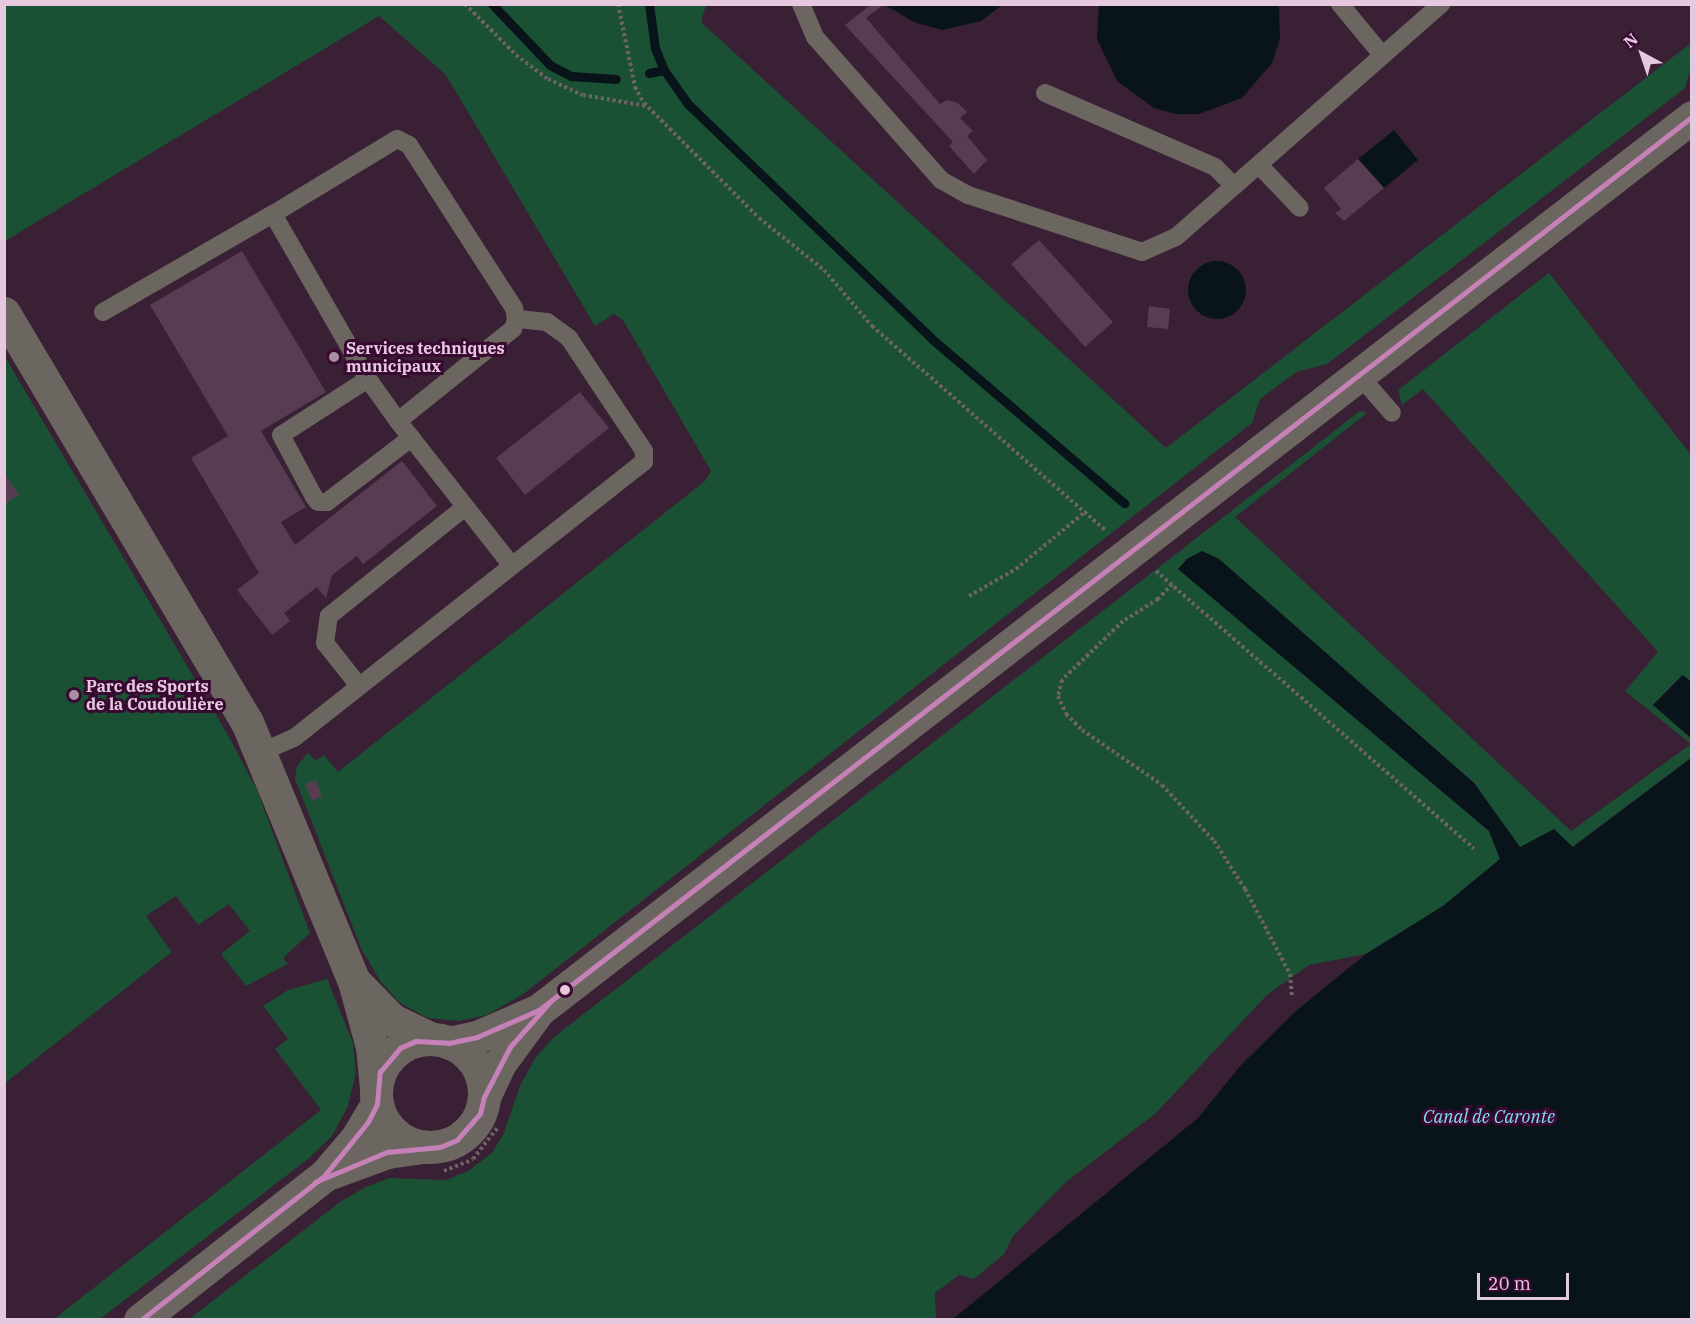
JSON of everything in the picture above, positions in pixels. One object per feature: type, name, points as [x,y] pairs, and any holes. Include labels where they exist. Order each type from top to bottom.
[{"type":"street","points":[[140,1320],[325,1175],[356,1139],[377,1096],[384,1066],[400,1048],[477,1038],[539,1010],[1692,117]]},
{"type":"street","points":[[4,313],[262,752],[354,981],[372,1047],[377,1096],[392,1131],[406,1142],[423,1147]]},
{"type":"street","points":[[354,981],[392,1020],[441,1041],[475,1063],[483,1079],[484,1097]]},
{"type":"street","points":[[325,1175],[387,1152],[457,1140],[471,1129],[500,1063],[539,1010]]},
{"type":"lane","points":[[801,4],[815,37],[917,156],[941,180],[968,195],[1142,252],[1176,237],[1441,4]]},
{"type":"lane","points":[[1340,4],[1383,56]]},
{"type":"lane","points":[[1045,93],[1215,167],[1234,186]]},
{"type":"lane","points":[[103,312],[397,139],[405,139],[514,308],[516,319],[513,329],[398,421]]},
{"type":"lane","points":[[1259,165],[1300,208]]},
{"type":"lane","points":[[273,214],[368,379],[411,438],[512,566]]},
{"type":"lane","points":[[262,752],[294,738],[644,462],[645,457],[569,338],[547,322],[516,319]]},
{"type":"lane","points":[[1359,375],[1392,413]]},
{"type":"lane","points":[[368,379],[281,435],[318,502],[327,502],[411,438]]},
{"type":"lane","points":[[359,686],[325,643],[328,616],[465,507]]},
{"type":"path","points":[[465,4],[516,55],[548,79],[583,95],[648,106]]},
{"type":"path","points":[[618,4],[635,87],[648,106],[759,218],[824,270],[872,326],[1474,848]]},
{"type":"path","points":[[969,596],[1016,569],[1085,512]]},
{"type":"path","points":[[1172,584],[1158,599],[1123,621],[1062,680],[1058,696],[1066,714],[1082,730],[1162,785],[1214,841],[1245,889],[1290,974],[1292,996]]},
{"type":"green space","points":[[5,5],[706,5],[701,22],[1166,448],[1691,43],[1691,66],[1685,88],[1327,364],[1296,372],[1260,399],[1252,423],[522,995],[487,1015],[459,1021],[428,1018],[400,1003],[381,982],[361,948],[295,779],[297,766],[308,753],[316,761],[324,755],[338,772],[705,481],[711,471],[623,320],[614,314],[595,326],[446,75],[379,16],[5,241]]},
{"type":"green space","points":[[1549,273],[1691,455],[1691,682],[1682,675],[1653,705],[1691,738],[1691,744],[1625,691],[1658,652],[1423,389],[1402,405],[1398,390]]},
{"type":"green space","points":[[4,355],[229,737],[257,790],[310,933],[283,958],[288,964],[246,986],[221,954],[250,931],[229,904],[198,925],[176,896],[146,916],[172,952],[5,1083]]},
{"type":"green space","points":[[1360,411],[1367,413],[1235,517],[1571,831],[1691,744],[1691,758],[1572,847],[1553,830],[1520,848],[1474,783],[1219,559],[1202,551],[1187,559],[1179,569],[1489,831],[1500,859],[1443,906],[1366,954],[1309,965],[1267,995],[1156,1113],[1066,1182],[1013,1236],[1004,1254],[974,1279],[959,1275],[935,1293],[936,1319],[188,1320],[340,1202],[364,1188],[389,1178],[446,1180],[468,1171],[492,1153],[504,1133],[520,1086],[535,1058],[554,1037]]},
{"type":"green space","points":[[327,979],[353,1043],[356,1072],[348,1106],[332,1136],[308,1159],[100,1319],[54,1319],[321,1110],[275,1049],[288,1039],[263,1006],[288,990]]},
{"type":"water","points":[[1099,4],[1279,5],[1280,39],[1272,63],[1242,98],[1199,114],[1176,114],[1154,108],[1117,81],[1097,39]]},
{"type":"water","points":[[885,5],[1002,5],[981,21],[942,30],[914,22]]},
{"type":"water","points":[[1394,130],[1418,160],[1384,188],[1358,159]]},
{"type":"water","points":[[1211,261],[1223,261],[1238,269],[1246,284],[1246,296],[1238,311],[1223,319],[1211,319],[1196,311],[1188,296],[1188,284],[1196,269]]},
{"type":"water","name":"Canal de Caronte","points":[[1202,551],[1219,559],[1474,783],[1520,847],[1554,829],[1573,847],[1691,758],[1691,1319],[953,1319],[1198,1118],[1241,1065],[1297,1010],[1366,954],[1443,906],[1500,859],[1489,831],[1178,569],[1187,559]]},
{"type":"water","points":[[1683,675],[1691,682],[1691,738],[1653,705]]},
{"type":"building","points":[[870,5],[883,5],[866,18],[940,104],[947,100],[958,103],[967,112],[960,118],[973,131],[967,136],[987,160],[974,174],[949,146],[953,142],[845,25]]},
{"type":"building","points":[[1358,159],[1384,188],[1344,221],[1335,213],[1341,209],[1324,188]]},
{"type":"building","points":[[1039,240],[1113,322],[1085,347],[1011,264]]},
{"type":"building","points":[[242,251],[326,392],[261,431],[306,507],[281,522],[295,545],[402,461],[437,506],[363,564],[357,556],[332,575],[326,598],[317,587],[284,613],[290,621],[272,635],[237,590],[259,573],[191,458],[228,436],[150,305]]},
{"type":"building","points":[[1149,306],[1170,309],[1168,329],[1147,327]]},
{"type":"building","points":[[580,392],[609,428],[525,495],[496,458]]},
{"type":"building","points":[[4,474],[19,494],[4,505]]},
{"type":"building","points":[[316,780],[322,797],[312,801],[305,784]]},
{"type":"waterway","points":[[492,4],[550,65],[571,76],[616,79]]},
{"type":"waterway","points":[[649,4],[655,48],[664,70],[688,104],[932,339],[1124,503]]},
{"type":"waterway","points":[[649,73],[664,70]]},
{"type":"transit line","points":[[141,1320],[325,1175],[368,1122],[377,1104],[380,1072],[400,1048],[416,1041],[449,1043],[477,1037],[539,1010],[1692,117]]},
{"type":"transit line","points":[[315,1182],[387,1152],[440,1147],[457,1140],[480,1114],[484,1097],[510,1047],[549,1003]]},
{"type":"place","name":"Services techniques municipaux","points":[[334,357]]},
{"type":"place","name":"Parc des Sports de la Coudoulière","points":[[74,695]]}]
